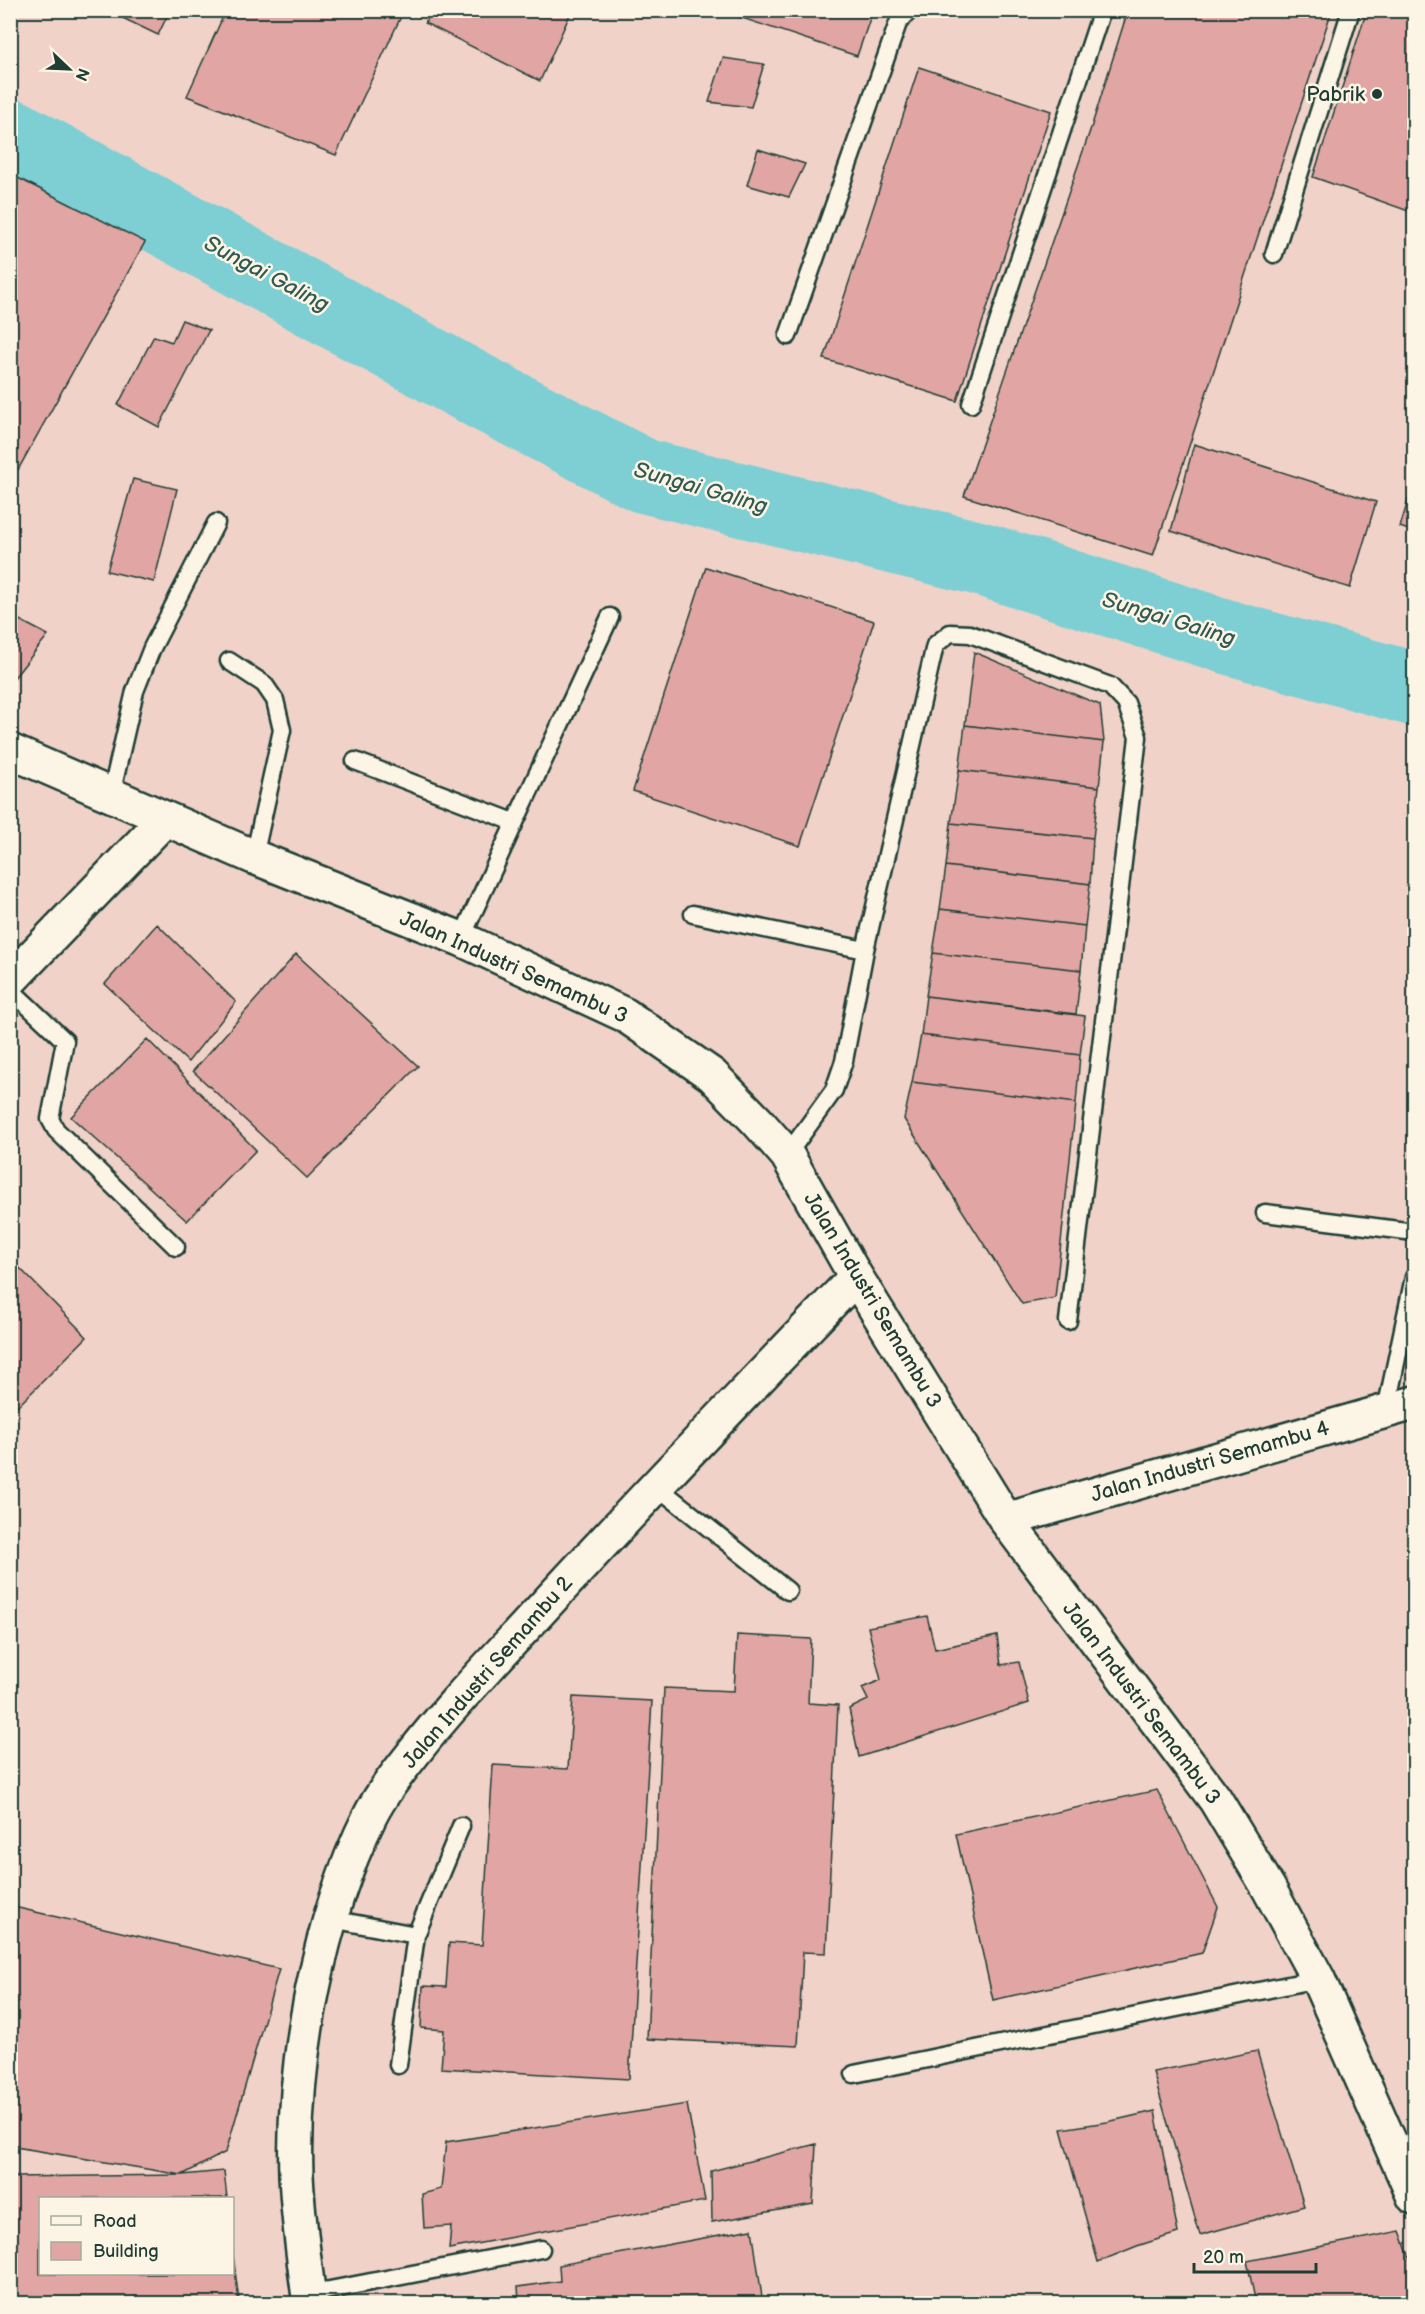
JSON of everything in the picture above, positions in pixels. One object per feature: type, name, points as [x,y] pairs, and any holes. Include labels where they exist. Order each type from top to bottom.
[{"type":"street","name":"Jalan Industri Semambu 3","points":[[10,751],[254,857],[461,939],[626,1015],[712,1076],[787,1155],[856,1277],[1006,1520],[1215,1799],[1268,1887],[1318,1979],[1414,2197]]},
{"type":"street","points":[[10,980],[165,819]]},
{"type":"street","name":"Jalan Industri Semambu 2","points":[[310,2299],[296,2176],[297,2098],[308,2013],[331,1919],[351,1857],[371,1812],[396,1775],[441,1718],[655,1485],[856,1277]]},
{"type":"street","name":"Jalan Industri Semambu 4","points":[[1006,1520],[1400,1407]]},
{"type":"lane","points":[[788,336],[898,23],[910,10]]},
{"type":"lane","points":[[971,404],[1102,10]]},
{"type":"lane","points":[[1274,254],[1351,10]]},
{"type":"lane","points":[[111,795],[135,691],[152,648],[216,523]]},
{"type":"lane","points":[[461,939],[610,617]]},
{"type":"lane","points":[[787,1155],[834,1090],[844,1061],[865,950],[935,645],[950,633],[970,634],[1110,686],[1126,703],[1137,737],[1068,1321]]},
{"type":"lane","points":[[229,661],[264,684],[275,700],[282,730],[254,857]]},
{"type":"lane","points":[[355,761],[514,822]]},
{"type":"lane","points":[[693,914],[865,950]]},
{"type":"lane","points":[[10,990],[65,1041],[50,1119],[56,1130],[176,1246]]},
{"type":"lane","points":[[1265,1213],[1414,1232]]},
{"type":"lane","points":[[1400,1407],[1414,1276]]},
{"type":"lane","points":[[655,1485],[788,1591]]},
{"type":"lane","points":[[398,2065],[416,1935],[461,1826]]},
{"type":"lane","points":[[331,1919],[416,1935]]},
{"type":"lane","points":[[854,2074],[1318,1979]]},
{"type":"lane","points":[[310,2299],[542,2249]]},
{"type":"shaded area","points":[[11,11],[1414,11],[1414,2303],[11,2304]]},
{"type":"building","points":[[106,10],[170,10],[158,35]]},
{"type":"building","points":[[226,10],[404,10],[336,155],[187,96]]},
{"type":"building","points":[[431,10],[572,10],[540,81],[425,23]]},
{"type":"building","points":[[718,10],[873,10],[857,56]]},
{"type":"building","points":[[1128,10],[1332,10],[1153,556],[964,496],[1092,125]]},
{"type":"building","name":"Pabrik","points":[[1367,10],[1414,10],[1414,213],[1313,177]]},
{"type":"building","points":[[723,58],[764,64],[751,107],[709,102]]},
{"type":"building","points":[[919,67],[1051,111],[957,401],[824,359]]},
{"type":"building","points":[[758,149],[805,164],[789,197],[747,185]]},
{"type":"building","points":[[10,174],[145,242],[10,484]]},
{"type":"building","points":[[182,320],[209,330],[159,427],[118,405],[154,336],[172,342]]},
{"type":"building","points":[[1194,444],[1376,502],[1350,588],[1171,531]]},
{"type":"building","points":[[133,479],[177,489],[154,582],[107,571]]},
{"type":"building","points":[[1414,481],[1414,532],[1400,527]]},
{"type":"building","points":[[706,567],[874,621],[800,846],[633,791]]},
{"type":"building","points":[[10,615],[48,635],[10,683]]},
{"type":"building","points":[[974,652],[1100,705],[1104,742],[965,725]]},
{"type":"building","points":[[965,725],[1104,742],[1099,787],[959,770]]},
{"type":"building","points":[[959,770],[1099,787],[1093,838],[951,823]]},
{"type":"building","points":[[951,823],[1093,838],[1090,884],[946,866]]},
{"type":"building","points":[[946,866],[1090,884],[1085,926],[940,909]]},
{"type":"building","points":[[940,909],[1085,926],[1081,970],[933,953]]},
{"type":"building","points":[[157,924],[236,1002],[188,1062],[105,984]]},
{"type":"building","points":[[933,953],[1081,970],[1076,1014],[926,996]]},
{"type":"building","points":[[296,954],[418,1066],[307,1178],[193,1071]]},
{"type":"building","points":[[926,996],[1085,1016],[1080,1055],[921,1035]]},
{"type":"building","points":[[921,1035],[1080,1055],[1076,1103],[912,1082]]},
{"type":"building","points":[[147,1039],[256,1150],[187,1221],[71,1117]]},
{"type":"building","points":[[912,1082],[1076,1103],[1055,1298],[1022,1304],[904,1119]]},
{"type":"building","points":[[10,1258],[87,1337],[18,1406],[10,1399]]},
{"type":"building","points":[[927,1616],[935,1649],[997,1636],[1001,1665],[1019,1662],[1029,1703],[859,1757],[849,1709],[868,1700],[862,1688],[881,1680],[868,1627]]},
{"type":"building","points":[[737,1635],[811,1639],[808,1703],[838,1705],[826,1953],[803,1952],[798,2046],[647,2039],[664,1688],[734,1691]]},
{"type":"building","points":[[573,1697],[652,1701],[629,2079],[441,2068],[444,2030],[421,2028],[423,1986],[446,1987],[449,1943],[482,1945],[493,1765],[568,1769]]},
{"type":"building","points":[[1157,1790],[1218,1907],[1202,1953],[993,2000],[956,1834]]},
{"type":"building","points":[[10,1906],[279,1969],[226,2152],[182,2175],[10,2146]]},
{"type":"building","points":[[1257,2051],[1304,2206],[1200,2235],[1153,2072]]},
{"type":"building","points":[[687,2104],[705,2201],[449,2249],[451,2226],[424,2228],[422,2194],[441,2189],[446,2142]]},
{"type":"building","points":[[1155,2111],[1178,2233],[1098,2262],[1061,2129]]},
{"type":"building","points":[[816,2144],[813,2204],[712,2222],[711,2171]]},
{"type":"building","points":[[224,2171],[227,2197],[39,2197],[39,2275],[234,2275],[234,2262],[239,2301],[229,2304],[10,2304],[10,2177],[182,2175]]},
{"type":"building","points":[[752,2229],[763,2304],[500,2304],[519,2300],[518,2287],[560,2281],[559,2265]]},
{"type":"building","points":[[1400,2231],[1414,2269],[1414,2304],[1256,2304],[1247,2261]]},
{"type":"waterway","name":"Sungai Galing","points":[[10,135],[481,392],[644,476],[978,558],[1234,639],[1414,689]]},
{"type":"place","name":"Pabrik","points":[[1377,94]]}]
